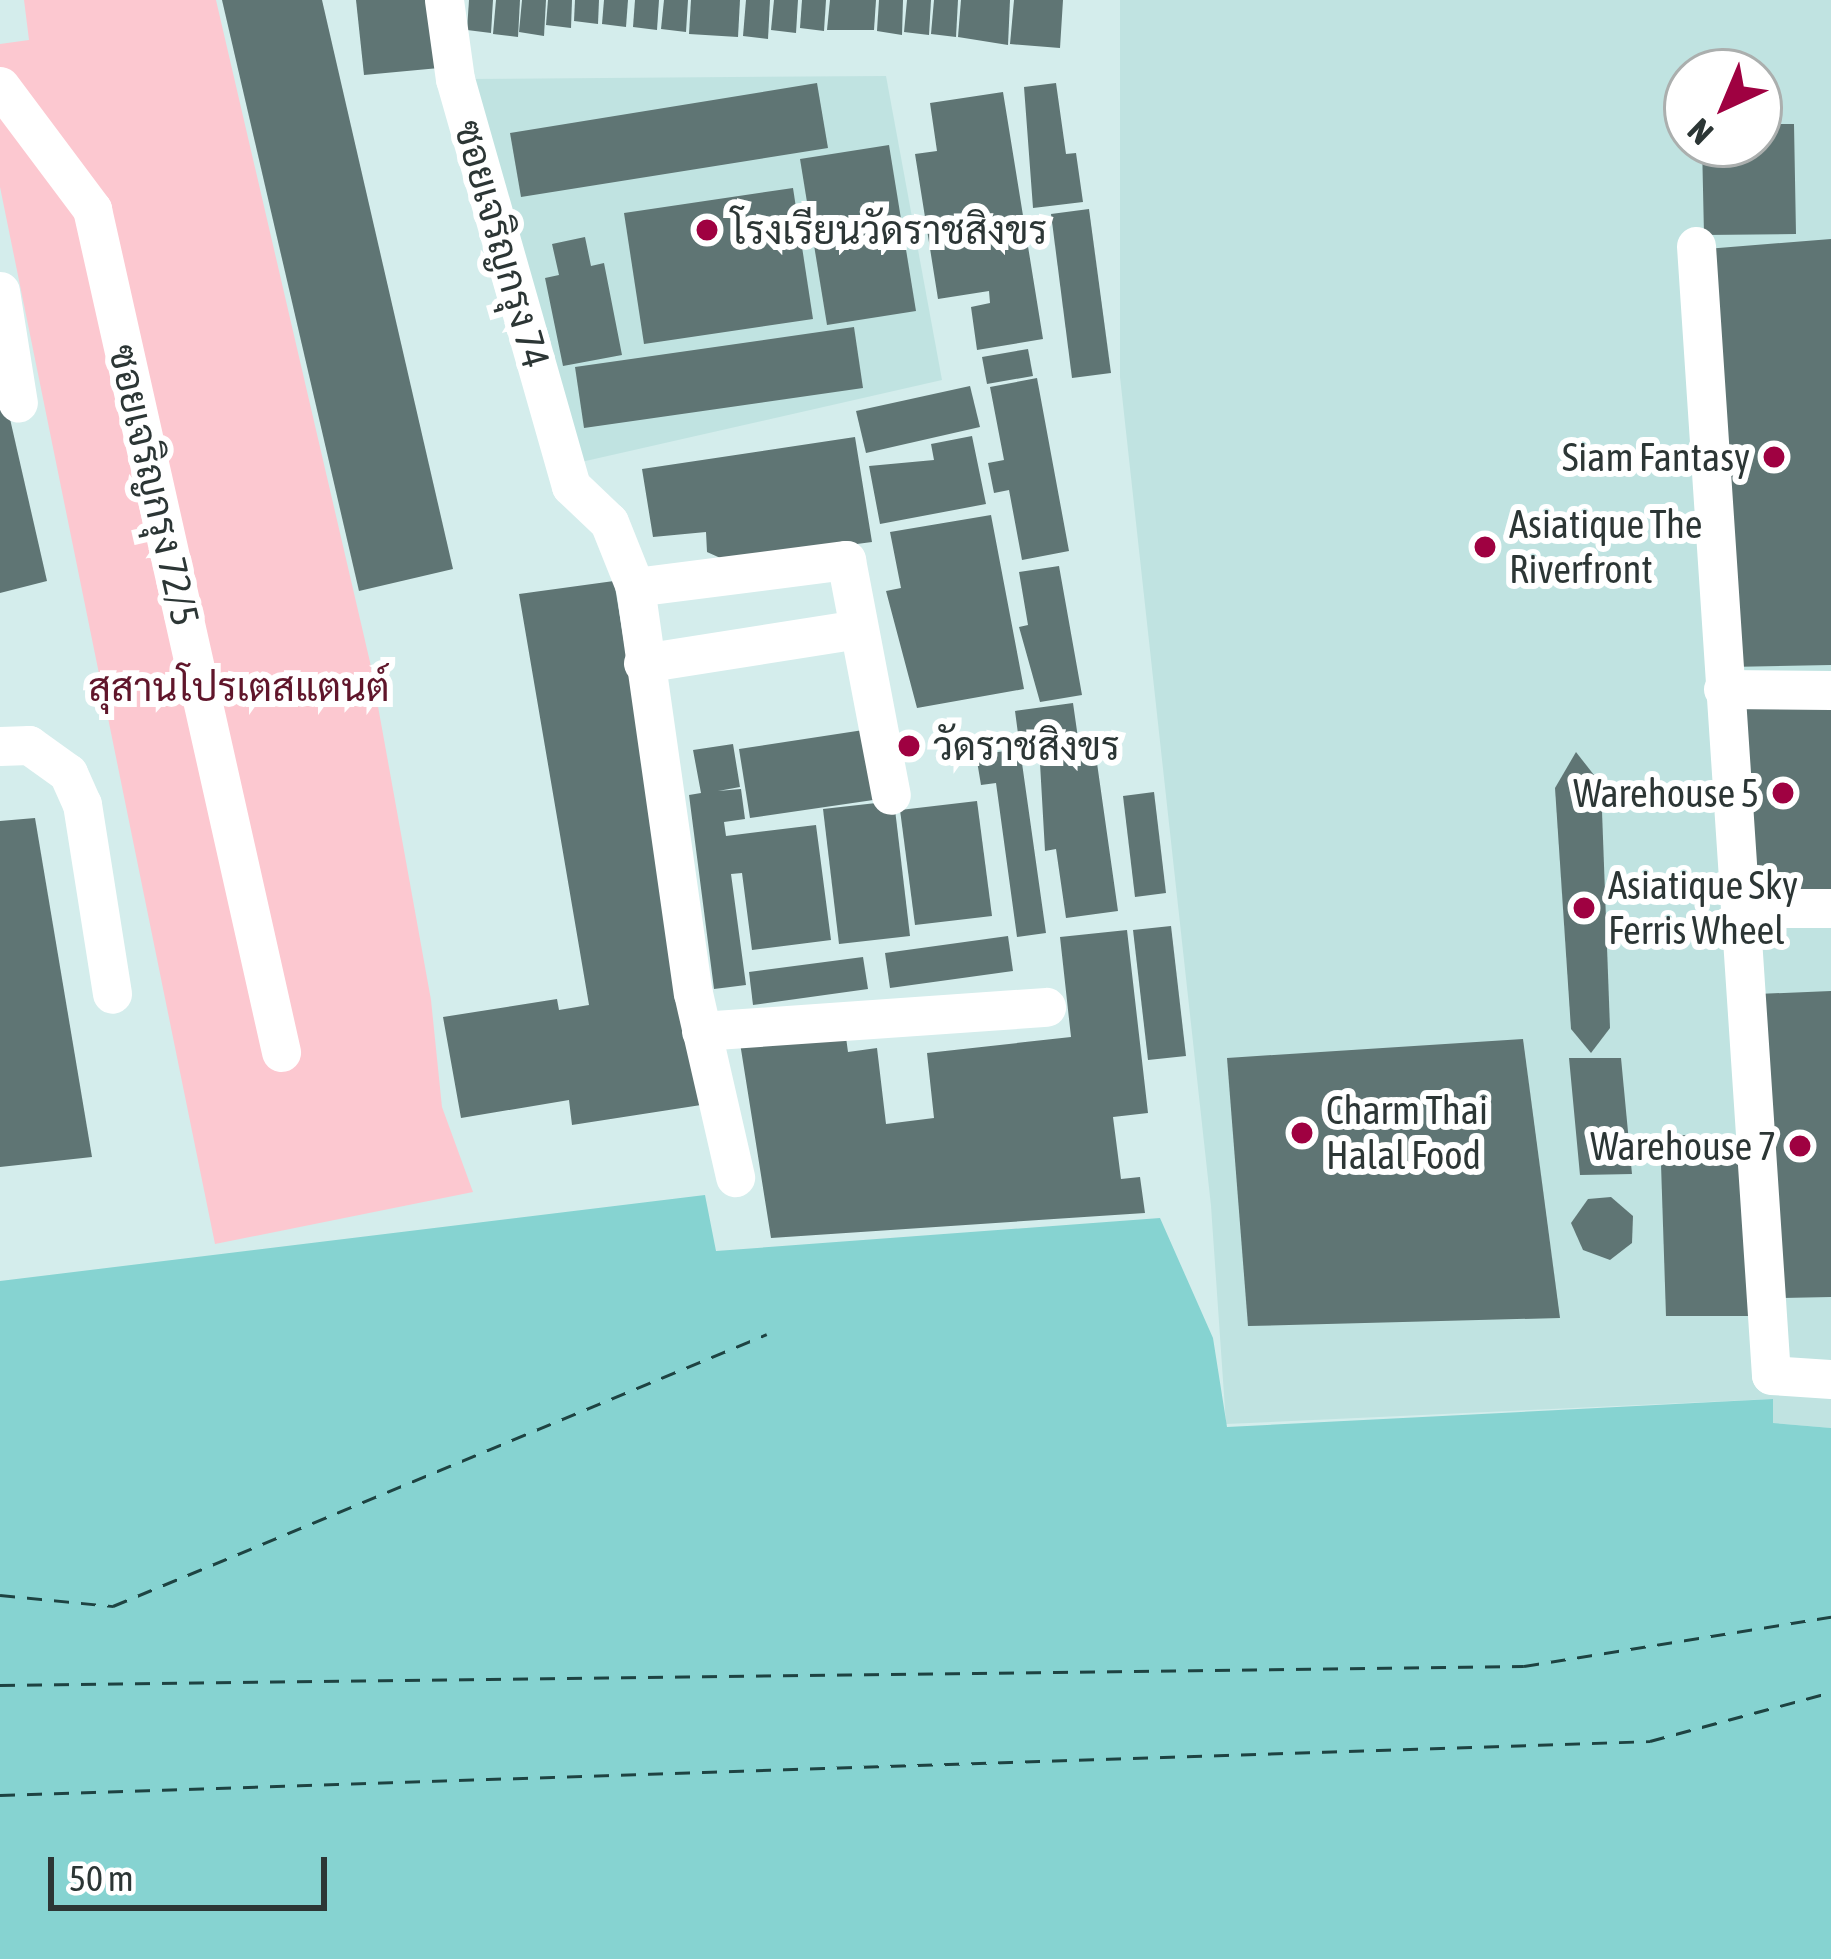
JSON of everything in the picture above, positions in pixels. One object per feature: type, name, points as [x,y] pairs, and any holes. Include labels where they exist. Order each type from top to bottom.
[{"type":"street","name":"ซอยเจริญกรุง 74","points":[[444,0],[455,79],[571,486],[609,522],[635,587]]},
{"type":"street","name":"ซอยเจริญกรุง 72/5","points":[[0,86],[92,208],[281,1052]]},
{"type":"street","points":[[1696,246],[1771,1375],[1831,1379]]},
{"type":"street","points":[[0,291],[19,403]]},
{"type":"street","points":[[735,1177],[701,1031],[635,587],[846,560],[891,795]]},
{"type":"street","points":[[643,663],[858,629]]},
{"type":"street","points":[[1723,689],[1831,690]]},
{"type":"street","points":[[0,746],[29,745],[68,772],[82,804],[112,994]]},
{"type":"street","points":[[1740,908],[1831,908]]},
{"type":"street","points":[[701,1031],[1046,1007]]},
{"type":"shaded area","name":"Asiatique The Riverfront","points":[[1120,0],[1831,0],[1831,1428],[1773,1423],[1772,1399],[1226,1424],[1211,1206],[1120,377]]},
{"type":"shaded area","name":"โรงเรียนวัดราชสิงขร","points":[[886,76],[942,380],[568,465],[457,79]]},
{"type":"green space","name":"สุสานโปรเตสแตนต์","points":[[24,0],[216,0],[370,662],[431,1000],[442,1107],[473,1192],[215,1244],[0,187],[0,44],[29,40]]},
{"type":"water","points":[[705,1195],[716,1251],[1160,1218],[1213,1338],[1227,1427],[1773,1399],[1773,1423],[1831,1428],[1831,1959],[0,1959],[0,1281]]},
{"type":"building","points":[[222,0],[322,0],[453,569],[359,591]]},
{"type":"building","points":[[356,0],[432,0],[439,68],[364,75]]},
{"type":"building","points":[[469,0],[493,0],[491,33],[467,30]]},
{"type":"building","points":[[496,0],[520,0],[518,37],[493,34]]},
{"type":"building","points":[[522,0],[546,0],[544,36],[519,32]]},
{"type":"building","points":[[548,0],[572,0],[571,28],[546,25]]},
{"type":"building","points":[[575,0],[599,0],[598,24],[574,21]]},
{"type":"building","points":[[604,0],[628,0],[626,27],[602,24]]},
{"type":"building","points":[[635,0],[659,0],[657,30],[633,27]]},
{"type":"building","points":[[664,0],[688,0],[686,32],[661,29]]},
{"type":"building","points":[[691,0],[740,0],[738,37],[689,34]]},
{"type":"building","points":[[746,0],[770,0],[768,39],[743,36]]},
{"type":"building","points":[[774,0],[798,0],[796,33],[771,30]]},
{"type":"building","points":[[802,0],[826,0],[824,31],[800,28]]},
{"type":"building","points":[[830,0],[876,0],[874,30],[827,30]]},
{"type":"building","points":[[879,0],[903,0],[902,35],[877,31]]},
{"type":"building","points":[[907,0],[931,0],[929,35],[904,32]]},
{"type":"building","points":[[934,0],[958,0],[956,37],[931,34]]},
{"type":"building","points":[[961,0],[1010,0],[1008,45],[958,37]]},
{"type":"building","points":[[1014,0],[1063,0],[1060,48],[1010,44]]},
{"type":"building","points":[[817,83],[828,148],[521,197],[510,133]]},
{"type":"building","points":[[1056,83],[1066,154],[1076,153],[1083,202],[1033,208],[1024,87]]},
{"type":"building","points":[[1003,92],[1043,339],[977,350],[971,307],[990,303],[989,291],[938,299],[915,154],[937,151],[930,103]]},
{"type":"building","points":[[1783,124],[1794,124],[1796,234],[1704,235],[1703,168],[1783,168]]},
{"type":"building","points":[[889,145],[916,311],[827,325],[800,159]]},
{"type":"building","points":[[793,188],[813,319],[644,344],[624,213]]},
{"type":"building","points":[[1089,209],[1111,373],[1072,378],[1051,214]]},
{"type":"building","points":[[585,237],[591,266],[604,263],[622,355],[563,366],[545,278],[559,275],[552,244]]},
{"type":"building","name":"Siam Fantasy","points":[[1831,239],[1831,665],[1728,667],[1706,249]]},
{"type":"building","points":[[854,327],[863,388],[584,428],[575,367]]},
{"type":"building","points":[[1028,349],[1033,376],[987,384],[982,357]]},
{"type":"building","points":[[0,375],[47,581],[0,593]]},
{"type":"building","points":[[1037,378],[1069,551],[1022,560],[1009,490],[994,493],[988,463],[1004,460],[990,387]]},
{"type":"building","points":[[970,386],[980,427],[866,453],[856,411]]},
{"type":"building","points":[[972,436],[986,504],[880,524],[869,466],[934,460],[931,444]]},
{"type":"building","points":[[855,437],[872,542],[727,561],[707,552],[706,532],[653,537],[642,469]]},
{"type":"building","points":[[991,515],[1024,689],[917,708],[886,591],[901,588],[890,532]]},
{"type":"building","points":[[1059,566],[1082,695],[1040,702],[1019,627],[1028,625],[1019,572]]},
{"type":"building","points":[[614,581],[701,1105],[572,1125],[569,1100],[461,1118],[443,1017],[557,999],[559,1010],[589,1005],[519,594]]},
{"type":"building","name":"Warehouse 5","points":[[1723,689],[1831,690],[1831,896],[1747,899]]},
{"type":"building","points":[[1073,703],[1081,759],[1096,756],[1118,911],[1066,918],[1056,849],[1045,851],[1039,746],[1020,749],[1015,711]]},
{"type":"building","points":[[870,729],[880,799],[750,818],[739,749]]},
{"type":"building","points":[[733,744],[740,787],[718,791],[741,789],[745,819],[724,822],[726,836],[816,825],[831,940],[752,950],[742,873],[731,874],[746,985],[714,989],[689,795],[701,793],[693,750]]},
{"type":"building","points":[[1020,749],[1046,933],[1017,937],[996,783],[981,785],[976,755]]},
{"type":"building","name":"Asiatique Sky Ferris Wheel","points":[[1576,752],[1601,784],[1610,1028],[1591,1053],[1571,1029],[1555,788]]},
{"type":"building","points":[[1154,792],[1166,893],[1135,897],[1123,796]]},
{"type":"building","points":[[894,801],[910,936],[839,944],[823,809]]},
{"type":"building","points":[[977,801],[992,916],[915,925],[900,810]]},
{"type":"building","points":[[35,818],[92,1157],[0,1167],[0,821]]},
{"type":"building","points":[[1171,926],[1186,1056],[1148,1060],[1133,930]]},
{"type":"building","points":[[1127,930],[1148,1113],[1113,1117],[1121,1179],[1140,1177],[1145,1213],[771,1238],[740,1043],[845,1030],[848,1052],[877,1048],[886,1124],[934,1118],[927,1053],[1071,1037],[1060,937]]},
{"type":"building","points":[[1008,936],[1013,971],[890,988],[885,953]]},
{"type":"building","points":[[863,957],[868,989],[753,1005],[749,972]]},
{"type":"building","name":"Warehouse 7","points":[[1831,991],[1831,1297],[1782,1298],[1757,994]]},
{"type":"building","points":[[1523,1039],[1560,1318],[1248,1326],[1227,1058]]},
{"type":"building","points":[[1569,1058],[1621,1058],[1632,1174],[1580,1175]]},
{"type":"building","points":[[1660,1134],[1747,1138],[1756,1316],[1666,1316]]},
{"type":"building","points":[[1611,1197],[1633,1216],[1632,1243],[1610,1260],[1583,1250],[1571,1223],[1588,1199]]},
{"type":"ferry route","points":[[0,1595],[113,1606],[767,1334]]},
{"type":"ferry route","points":[[0,1685],[1524,1666],[1831,1617]]},
{"type":"ferry route","points":[[0,1795],[1650,1741],[1831,1692]]},
{"type":"place","name":"โรงเรียนวัดราชสิงขร","points":[[707,230]]},
{"type":"place","name":"Siam Fantasy","points":[[1774,457]]},
{"type":"place","name":"Asiatique The Riverfront","points":[[1485,547]]},
{"type":"place","name":"วัดราชสิงขร","points":[[909,746]]},
{"type":"place","name":"Warehouse 5","points":[[1783,793]]},
{"type":"place","name":"Asiatique Sky Ferris Wheel","points":[[1584,908]]},
{"type":"place","name":"Charm Thai Halal Food","points":[[1302,1133]]},
{"type":"place","name":"Warehouse 7","points":[[1800,1146]]}]
